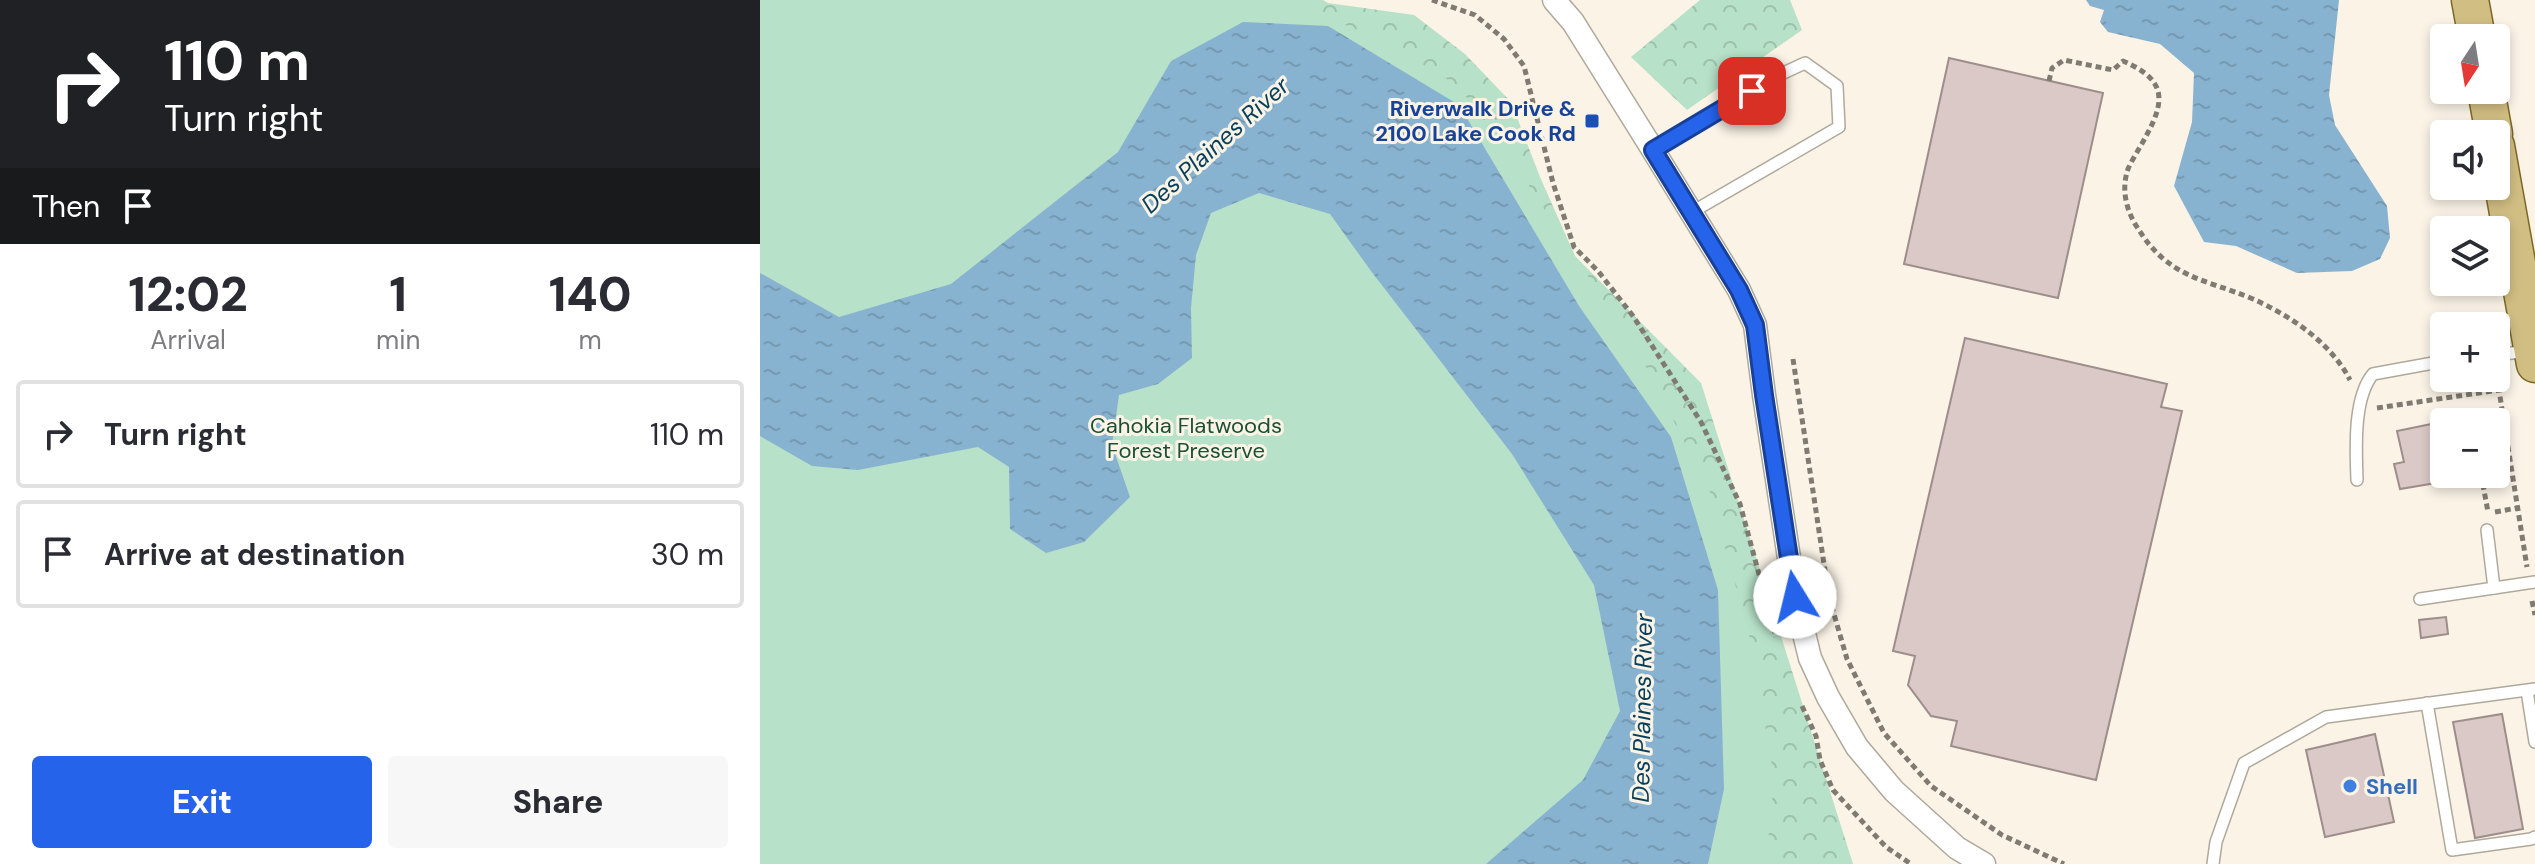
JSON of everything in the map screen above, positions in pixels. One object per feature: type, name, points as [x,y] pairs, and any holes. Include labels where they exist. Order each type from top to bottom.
[{"type":"main road","points":[[2470,0],[2474,24]]},
{"type":"main road","points":[[2506,200],[2534,357]]},
{"type":"street","points":[[1554,0],[1573,22],[1692,212],[1739,290],[1755,325],[1795,597],[1810,658],[1828,697],[1857,747],[1894,791],[1957,848],[1984,864]]},
{"type":"lane","points":[[1653,150],[1777,76],[1805,63],[1837,86],[1839,127],[1692,212]]},
{"type":"lane","points":[[2510,356],[2534,357]]},
{"type":"lane","points":[[2357,480],[2356,449],[2363,386],[2373,374],[2430,364]]},
{"type":"lane","points":[[2487,530],[2494,588]]},
{"type":"lane","points":[[2420,599],[2532,582]]},
{"type":"lane","points":[[2213,864],[2216,842],[2244,763],[2326,717],[2531,690],[2535,742]]},
{"type":"lane","points":[[2427,703],[2452,850],[2535,837]]},
{"type":"path","points":[[1432,0],[1475,15],[1504,39],[1524,66],[1553,183],[1574,247],[1598,271],[1633,316],[1701,422],[1740,504],[1780,650]]},
{"type":"path","points":[[2049,81],[2052,68],[2064,60],[2113,70],[2123,61],[2141,68],[2155,81],[2160,96],[2158,112],[2128,169],[2126,205],[2136,226],[2167,264],[2190,277],[2255,300],[2308,332],[2338,358],[2356,397],[2370,408],[2499,390],[2502,408]]},
{"type":"path","points":[[1793,359],[1829,597],[1847,659],[1884,733],[1931,786],[2002,835],[2064,864]]},
{"type":"path","points":[[2510,461],[2535,615]]},
{"type":"path","points":[[2484,488],[2488,513]]},
{"type":"path","points":[[1797,694],[1816,736],[1820,760],[1833,790],[1886,847],[1911,864]]},
{"type":"green space","points":[[760,0],[1323,0],[1414,15],[1465,54],[1511,102],[1575,256],[1701,383],[1853,864],[1708,864]]},
{"type":"green space","name":"Cahokia Flatwoods Forest Preserve","points":[[760,0],[1283,0],[1383,40],[1458,86],[1507,152],[1642,359],[1710,492],[1752,646],[1774,779],[1766,864],[760,864]]},
{"type":"green space","points":[[1700,0],[1790,0],[1802,30],[1687,110],[1631,57]]},
{"type":"water","points":[[2086,0],[2339,0],[2329,95],[2335,125],[2387,206],[2390,238],[2380,259],[2352,271],[2297,273],[2236,246],[2204,242],[2174,186],[2192,122],[2194,73],[2160,44],[2108,32],[2100,22],[2104,10],[2090,6]]},
{"type":"water","name":"Des Plaines River","points":[[1243,22],[1328,26],[1459,105],[1579,306],[1671,437],[1718,590],[1724,789],[1708,864],[1486,864],[1583,780],[1620,711],[1594,585],[1512,454],[1330,214],[1259,193],[1211,213],[1196,255],[1191,308],[1192,358],[1158,384],[1119,395],[1112,445],[1130,497],[1084,542],[1046,553],[1010,529],[1009,467],[978,447],[858,470],[812,466],[760,436],[760,273],[839,317],[951,284],[1118,152],[1171,61]]},
{"type":"building","points":[[1949,58],[2103,93],[2058,298],[1904,264]]},
{"type":"building","points":[[1965,338],[2167,384],[2161,407],[2182,411],[2096,780],[1951,746],[1957,721],[1931,716],[1908,685],[1915,656],[1893,651]]},
{"type":"building","points":[[2430,424],[2430,484],[2400,489],[2394,464],[2404,462],[2397,431]]},
{"type":"building","points":[[2446,617],[2448,634],[2421,638],[2419,620]]},
{"type":"building","points":[[2502,714],[2523,829],[2475,838],[2453,722]]},
{"type":"building","name":"Shell","points":[[2375,734],[2394,822],[2325,837],[2306,750]]},
{"type":"place","name":"Riverwalk Drive & 2100 Lake Cook Rd","points":[[1592,121]]},
{"type":"place","name":"Shell","points":[[2350,786]]},
{"type":"route","points":[[1752,91],[1653,150],[1739,290],[1755,325],[1795,597]]}]
